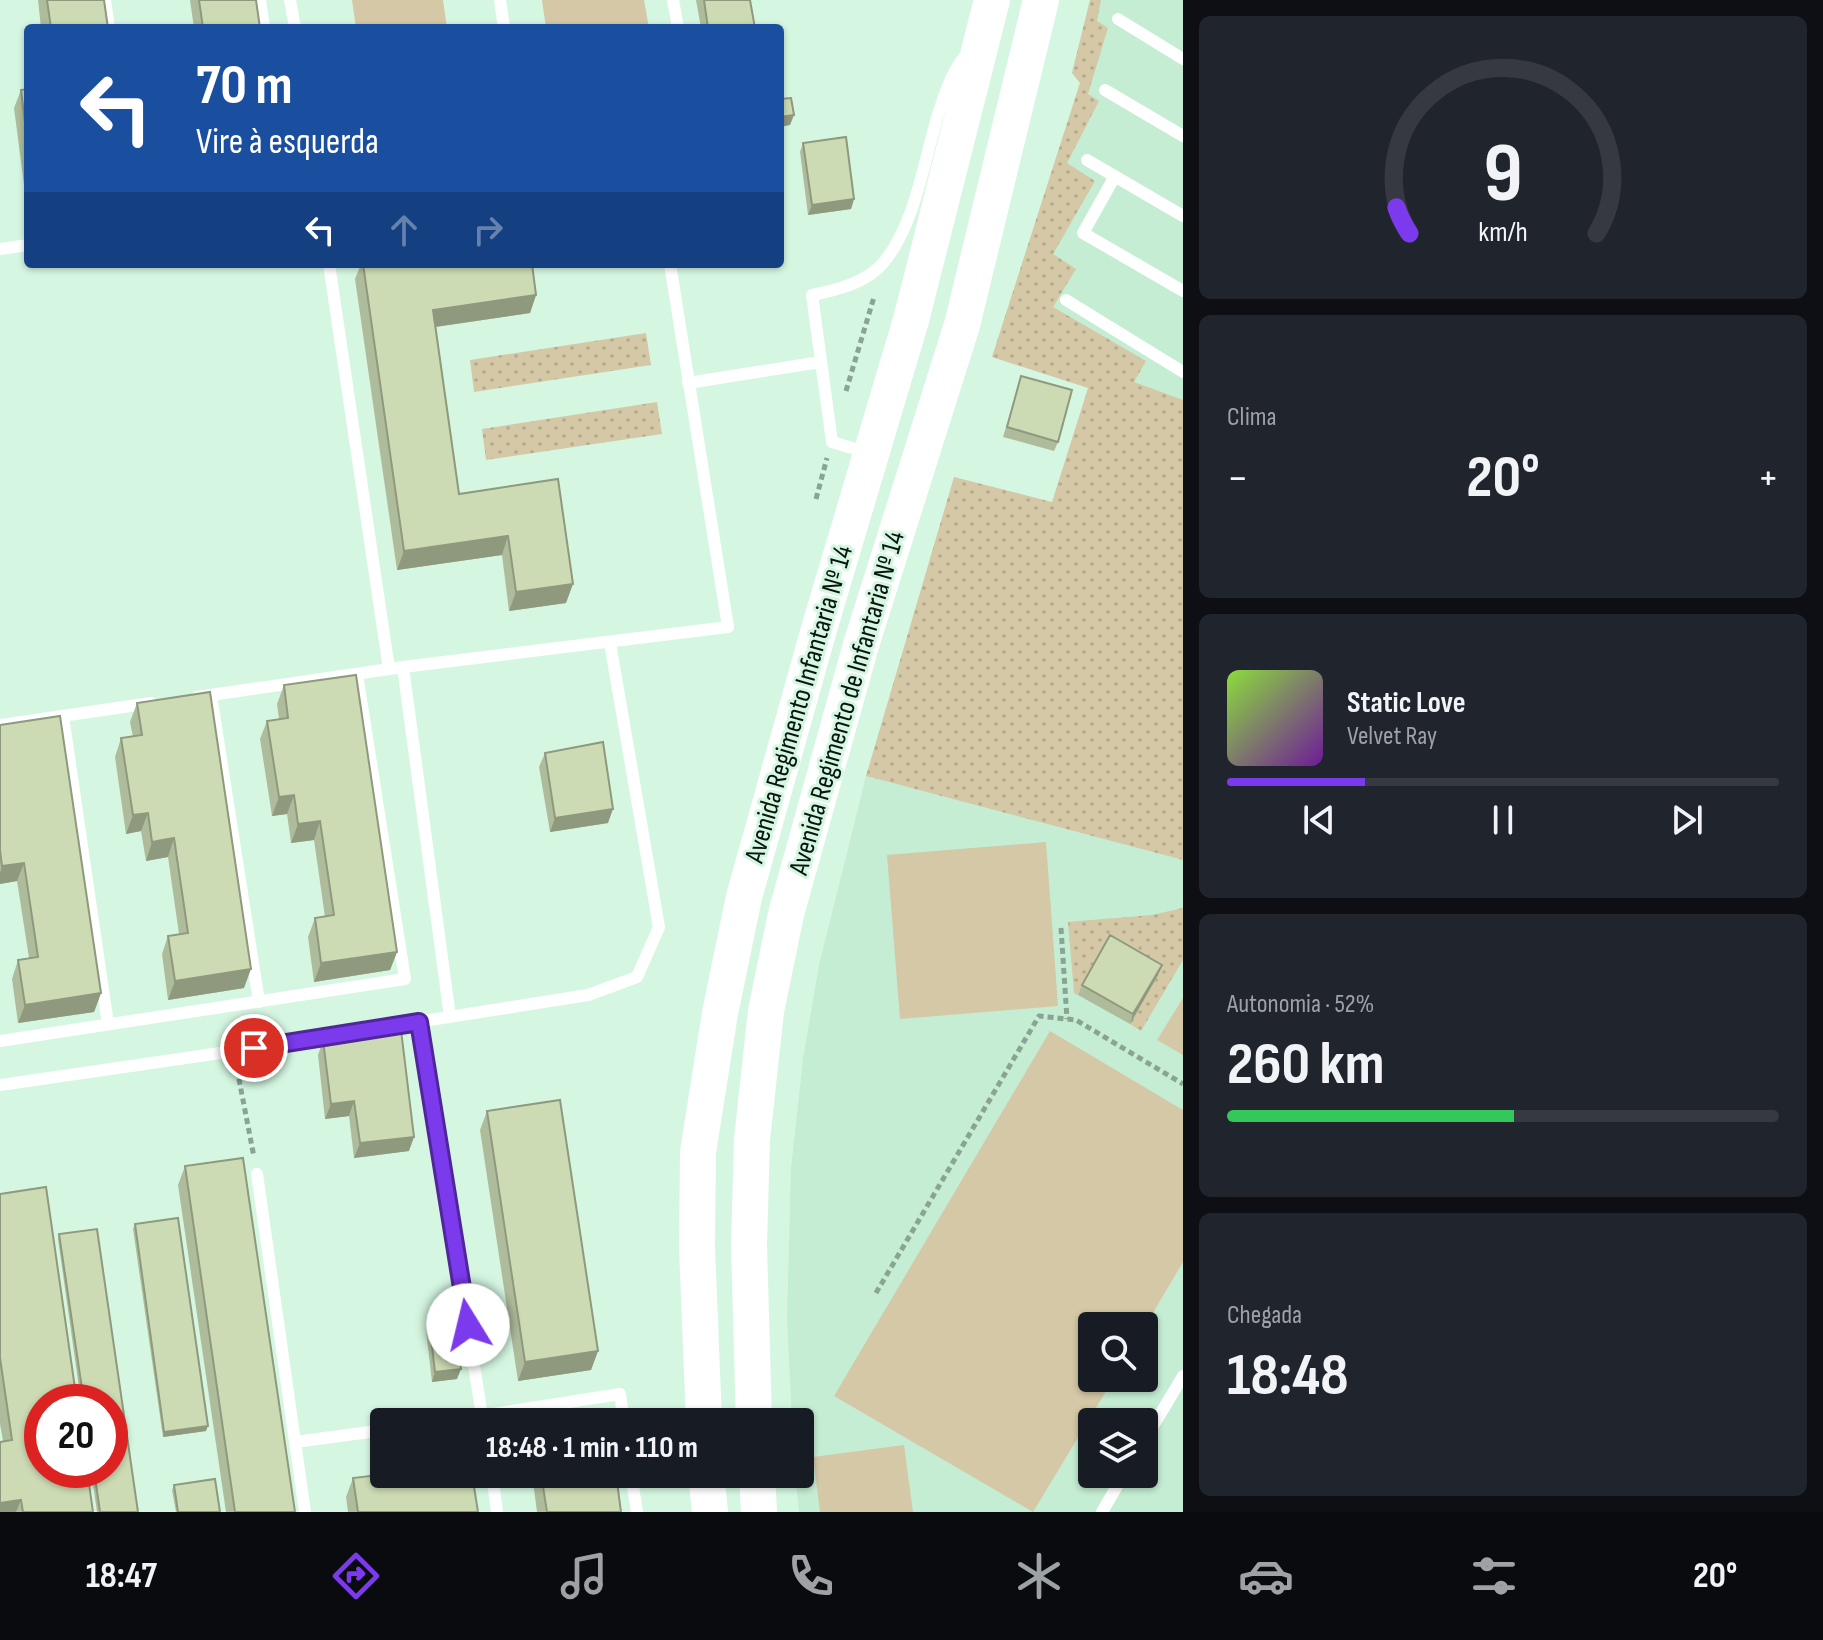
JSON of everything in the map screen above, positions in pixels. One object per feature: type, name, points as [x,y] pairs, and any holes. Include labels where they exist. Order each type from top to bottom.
[{"type":"main road","name":"Avenida Regimento Infantaria Nº 14","points":[[703,1408],[697,1247],[698,1152],[720,1013],[744,897],[911,320],[992,0]]},
{"type":"main road","name":"Avenida Regimento de Infantaria Nº 14","points":[[754,1408],[749,1245],[752,1139],[766,1011],[786,914],[861,645],[962,325],[1041,0]]},
{"type":"main road","points":[[707,1488],[710,1512]]},
{"type":"main road","points":[[758,1488],[759,1512]]},
{"type":"lane","points":[[105,0],[108,24]]},
{"type":"lane","points":[[260,0],[263,24]]},
{"type":"lane","points":[[290,0],[294,24]]},
{"type":"lane","points":[[500,0],[503,24]]},
{"type":"lane","points":[[673,0],[677,24]]},
{"type":"lane","points":[[1118,19],[1183,59]]},
{"type":"lane","points":[[872,454],[832,442],[812,295],[840,290],[861,280],[883,263],[902,230],[919,188],[934,126],[958,64],[982,37]]},
{"type":"lane","points":[[1105,90],[1183,136]]},
{"type":"lane","points":[[1087,160],[1183,216]]},
{"type":"lane","points":[[1115,176],[1083,233],[1183,291]]},
{"type":"lane","points":[[0,249],[24,246]]},
{"type":"lane","points":[[330,268],[389,669]]},
{"type":"lane","points":[[182,699],[403,667],[728,627],[671,268]]},
{"type":"lane","points":[[1066,300],[1183,372]]},
{"type":"lane","points":[[688,383],[820,362]]},
{"type":"lane","points":[[0,1085],[588,995],[637,977],[659,927],[610,643]]},
{"type":"lane","points":[[403,667],[450,1017]]},
{"type":"lane","points":[[0,1041],[405,979],[357,674]]},
{"type":"lane","points":[[211,695],[259,1002]]},
{"type":"lane","points":[[0,725],[167,701]]},
{"type":"lane","points":[[63,716],[108,1024]]},
{"type":"lane","points":[[419,1022],[481,1408]]},
{"type":"lane","points":[[257,1174],[305,1512]]},
{"type":"lane","points":[[1158,1418],[1183,1376]]},
{"type":"lane","points":[[543,1408],[620,1394],[622,1408]]},
{"type":"lane","points":[[295,1442],[370,1432]]},
{"type":"lane","points":[[494,1488],[497,1512]]},
{"type":"lane","points":[[633,1488],[637,1512]]},
{"type":"lane","points":[[1102,1512],[1116,1488]]},
{"type":"path","points":[[816,499],[883,263]]},
{"type":"path","points":[[1061,928],[1067,1019]]},
{"type":"path","points":[[876,1293],[1039,1016],[1076,1020],[1183,1084]]},
{"type":"path","points":[[234,1051],[257,1174]]},
{"type":"shaded area","points":[[352,0],[443,0],[446,24],[355,24]]},
{"type":"shaded area","points":[[542,0],[644,0],[648,24],[545,24]]},
{"type":"shaded area","points":[[1090,0],[1183,0],[1183,416],[992,357],[1080,83],[1072,73]]},
{"type":"shaded area","points":[[1090,0],[1101,0],[1097,21],[1108,28],[1088,94],[1099,101],[1067,163],[1095,181],[1053,254],[1076,269],[1053,307],[1146,361],[1134,382],[1183,400],[1183,860],[866,776],[954,477],[1052,502],[1088,388],[992,357],[1080,83],[1072,73]]},
{"type":"shaded area","points":[[646,333],[651,365],[474,392],[470,360]]},
{"type":"shaded area","points":[[657,402],[662,434],[486,460],[482,429]]},
{"type":"shaded area","points":[[866,776],[1183,860],[1183,1512],[799,1512],[796,1488],[814,1488],[814,1408],[791,1408],[787,1319],[791,1169],[803,1059],[819,965]]},
{"type":"shaded area","points":[[1046,842],[1058,1006],[900,1019],[887,855]]},
{"type":"shaded area","points":[[1183,908],[1183,960],[1141,1031],[1130,1024],[1107,945],[1078,995],[1074,993],[1068,922],[1152,915]]},
{"type":"shaded area","points":[[1183,998],[1183,1055],[1157,1040]]},
{"type":"shaded area","points":[[1050,1031],[1183,1110],[1183,1262],[1153,1312],[1078,1312],[1078,1392],[1106,1392],[1096,1408],[1078,1408],[1078,1438],[1033,1512],[834,1396]]},
{"type":"shaded area","points":[[904,1445],[913,1512],[820,1512],[814,1457]]},
{"type":"building","points":[[47,0],[104,0],[107,24],[50,24]]},
{"type":"building","points":[[199,0],[256,0],[259,24],[202,24]]},
{"type":"building","points":[[704,0],[750,0],[754,24],[707,24]]},
{"type":"building","points":[[791,98],[794,115],[784,116],[784,99]]},
{"type":"building","points":[[846,137],[854,199],[812,205],[803,143]]},
{"type":"building","points":[[364,268],[533,268],[536,295],[433,310],[459,494],[558,479],[573,584],[516,592],[508,536],[404,551]]},
{"type":"building","points":[[1021,376],[1072,390],[1058,442],[1007,427]]},
{"type":"building","points":[[356,675],[397,952],[321,963],[315,918],[334,915],[320,821],[298,824],[294,795],[279,797],[267,721],[288,718],[284,685]]},
{"type":"building","points":[[210,692],[251,969],[175,981],[168,936],[188,933],[174,838],[152,842],[148,813],[133,815],[121,738],[142,735],[137,703]]},
{"type":"building","points":[[60,716],[101,993],[25,1005],[18,960],[38,957],[24,863],[2,866],[0,725]]},
{"type":"building","points":[[603,742],[613,809],[555,818],[545,753]]},
{"type":"building","points":[[1110,935],[1162,965],[1133,1014],[1082,985]]},
{"type":"building","points":[[401,1030],[414,1137],[360,1143],[354,1101],[331,1104],[323,1040]]},
{"type":"building","points":[[560,1100],[598,1351],[525,1362],[487,1111]]},
{"type":"building","points":[[243,1158],[295,1512],[235,1512],[185,1166]]},
{"type":"building","points":[[46,1187],[74,1384],[24,1384],[24,1488],[90,1488],[93,1512],[23,1512],[21,1500],[0,1503],[0,1442],[12,1440],[0,1358],[0,1194]]},
{"type":"building","points":[[178,1218],[208,1426],[164,1432],[135,1224]]},
{"type":"building","points":[[97,1229],[119,1384],[81,1384],[59,1234]]},
{"type":"building","points":[[454,1317],[461,1369],[435,1372],[429,1320]]},
{"type":"building","points":[[128,1443],[138,1512],[100,1512],[97,1488],[128,1488]]},
{"type":"building","points":[[370,1476],[370,1488],[474,1488],[478,1512],[358,1512],[353,1478]]},
{"type":"building","points":[[215,1479],[220,1512],[178,1512],[174,1485]]},
{"type":"building","points":[[543,1488],[618,1488],[621,1512],[547,1512]]},
{"type":"route","points":[[254,1048],[419,1022],[468,1325]]}]
